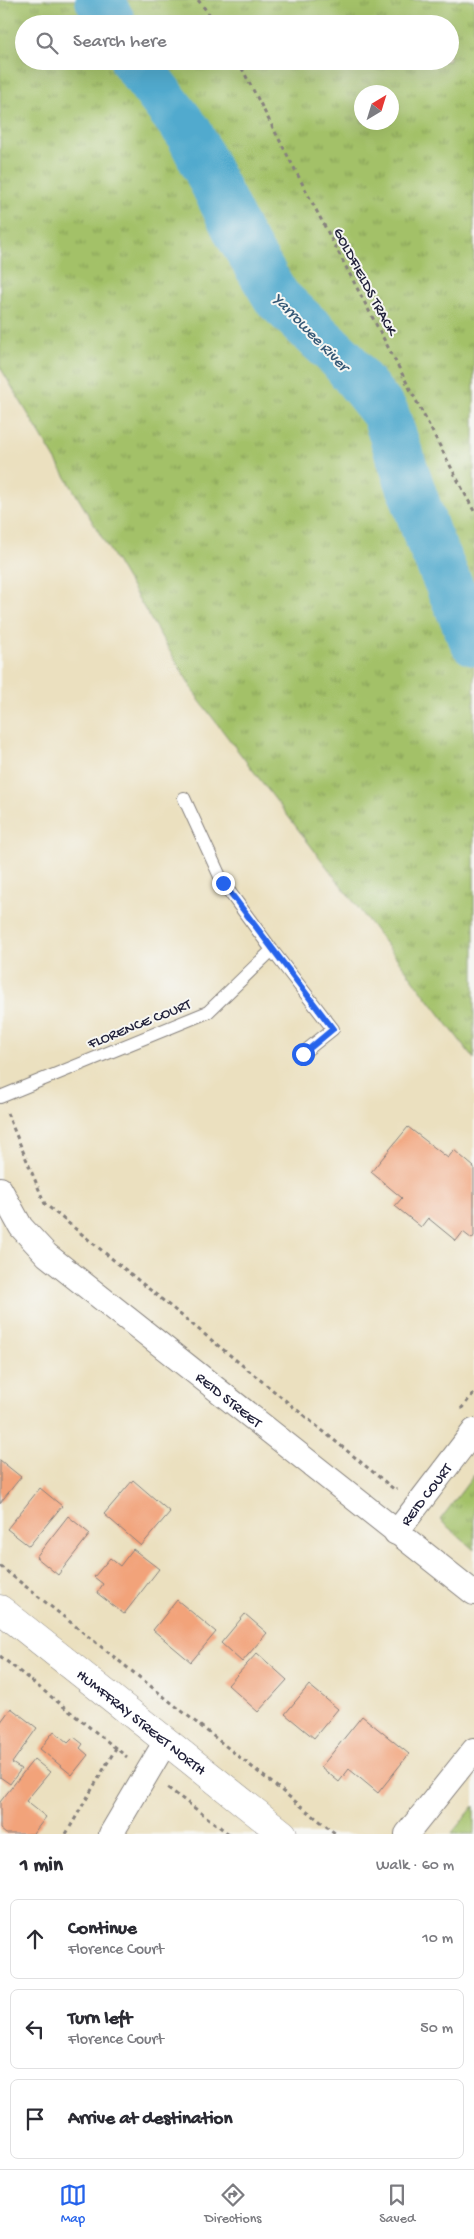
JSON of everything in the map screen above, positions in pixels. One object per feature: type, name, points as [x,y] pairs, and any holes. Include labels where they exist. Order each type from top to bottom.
[{"type":"street","name":"REID STREET","points":[[0,1189],[21,1227],[47,1255],[474,1593]]},
{"type":"street","name":"REID COURT","points":[[396,1533],[474,1431]]},
{"type":"street","name":"HUMFFRAY STREET NORTH","points":[[0,1609],[283,1834]]},
{"type":"street","points":[[111,1834],[166,1741]]},
{"type":"street","points":[[407,1834],[474,1750]]},
{"type":"lane","points":[[184,798],[223,883],[333,1029],[303,1054]]},
{"type":"lane","name":"FLORENCE COURT","points":[[0,1097],[208,1012],[272,950]]},
{"type":"path","points":[[198,0],[210,15]]},
{"type":"path","name":"GOLDFIELDS TRACK","points":[[243,70],[474,511]]},
{"type":"path","points":[[0,1097],[45,1204],[395,1490],[401,1483]]},
{"type":"path","points":[[456,1415],[474,1393]]},
{"type":"path","points":[[0,1566],[336,1834]]},
{"type":"path","points":[[0,1656],[146,1772],[229,1834]]},
{"type":"path","points":[[66,1834],[116,1748]]},
{"type":"green space","points":[[0,0],[474,0],[474,1059],[199,700],[0,367]]},
{"type":"green space","points":[[474,1475],[474,1550],[440,1520]]},
{"type":"green space","points":[[474,1806],[474,1834],[451,1834]]},
{"type":"building","points":[[408,1127],[448,1158],[454,1150],[474,1167],[474,1236],[472,1239],[463,1232],[456,1241],[428,1218],[421,1227],[395,1206],[402,1198],[371,1172]]},
{"type":"building","points":[[0,1460],[21,1477],[0,1503]]},
{"type":"building","points":[[133,1480],[170,1512],[141,1546],[104,1514]]},
{"type":"building","points":[[40,1488],[62,1506],[29,1546],[7,1529]]},
{"type":"building","points":[[68,1516],[90,1534],[58,1575],[36,1557]]},
{"type":"building","points":[[133,1549],[159,1569],[124,1614],[97,1593],[103,1584],[94,1577],[110,1558],[120,1566]]},
{"type":"building","points":[[177,1600],[216,1632],[191,1662],[153,1630]]},
{"type":"building","points":[[245,1614],[267,1633],[242,1662],[221,1643]]},
{"type":"building","points":[[257,1653],[287,1680],[258,1712],[228,1685]]},
{"type":"building","points":[[309,1685],[338,1709],[314,1738],[285,1714]]},
{"type":"building","points":[[11,1708],[37,1728],[12,1763],[21,1769],[10,1784],[0,1777],[0,1723]]},
{"type":"building","points":[[362,1716],[409,1754],[378,1793],[349,1769],[339,1782],[321,1767]]},
{"type":"building","points":[[54,1731],[68,1743],[74,1737],[83,1744],[80,1748],[88,1755],[72,1775],[40,1749]]},
{"type":"building","points":[[34,1759],[50,1772],[26,1801],[46,1817],[33,1834],[6,1834],[0,1829],[0,1802]]},
{"type":"waterway","name":"Yarrowee River","points":[[99,0],[108,15]]},
{"type":"waterway","name":"Yarrowee River","points":[[141,70],[189,133],[238,233],[277,298],[342,359],[385,413],[427,535],[474,642]]},
{"type":"route","points":[[223,883],[333,1029],[303,1054]]}]
